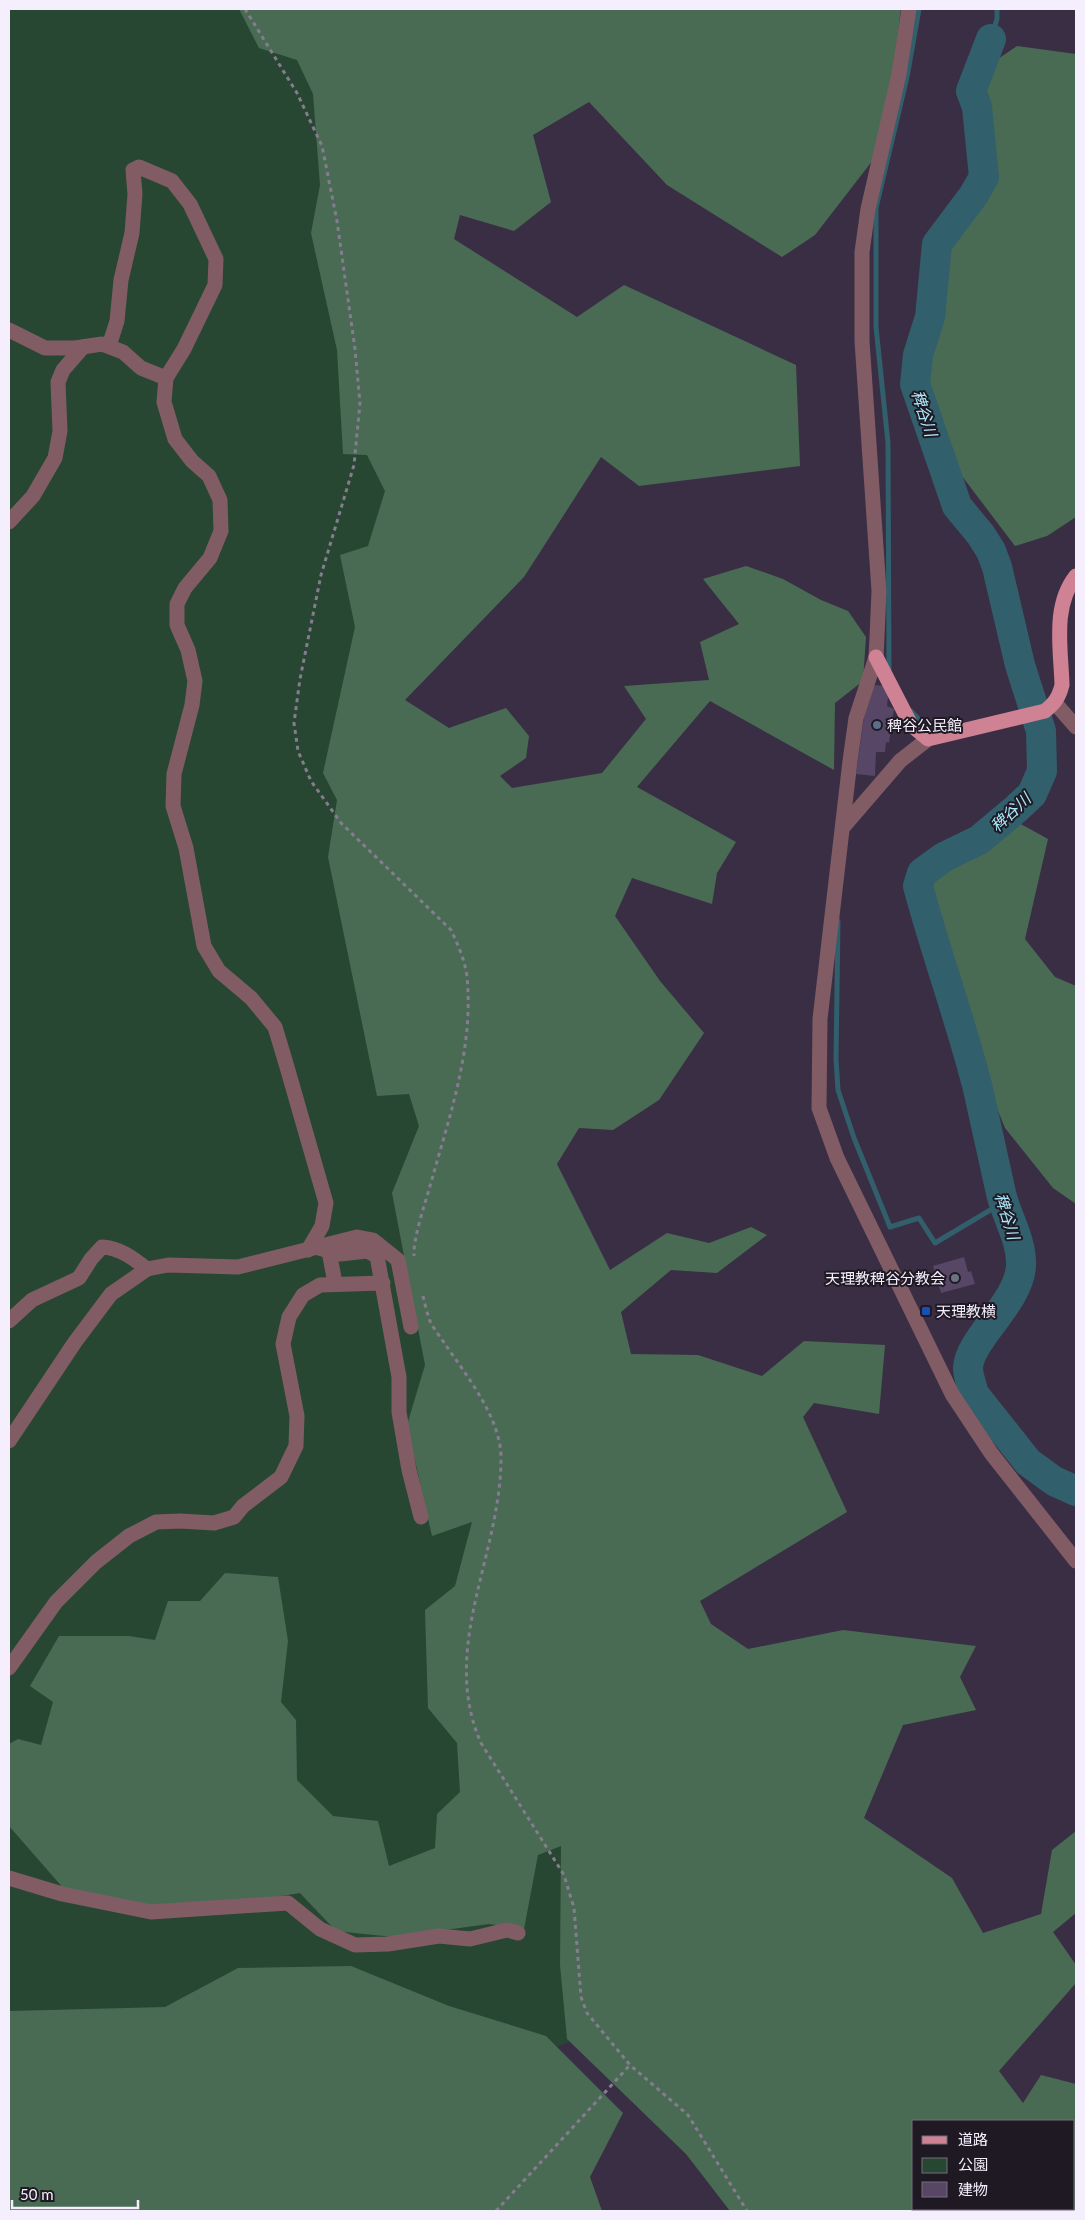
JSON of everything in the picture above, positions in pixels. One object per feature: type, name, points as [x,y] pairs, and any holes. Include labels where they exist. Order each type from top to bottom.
[{"type":"main road","points":[[876,657],[911,725],[928,739],[1018,719],[1050,707],[1062,685],[1061,609],[1066,592],[1076,576]]},
{"type":"street","points":[[909,9],[899,74],[868,209],[862,252],[862,341],[879,591],[876,657],[856,718],[820,1019],[819,1108],[837,1158],[952,1394],[991,1453],[1076,1561]]},
{"type":"street","points":[[109,346],[117,321],[121,280],[132,233],[135,194],[133,170],[139,167],[172,181],[190,204],[216,259],[215,285],[184,349],[166,378],[164,402],[175,439],[192,461],[209,476],[220,500],[221,531],[210,558],[185,588],[177,604],[177,625],[188,650],[195,681],[192,705],[174,774],[173,806],[186,848],[204,946],[219,971],[251,998],[275,1027],[326,1203],[318,1250],[335,1283]]},
{"type":"street","points":[[9,330],[45,348],[83,347],[102,344],[109,346],[123,352],[141,368],[166,378]]},
{"type":"street","points":[[9,522],[33,496],[55,458],[60,431],[58,382],[63,370],[83,347]]},
{"type":"street","points":[[1050,707],[1076,727]]},
{"type":"street","points":[[844,826],[900,761],[928,739]]},
{"type":"street","points":[[9,1441],[75,1342],[111,1294],[147,1269],[168,1265],[238,1267],[318,1250],[357,1237],[373,1240],[398,1260],[411,1327]]},
{"type":"street","points":[[9,1322],[32,1300],[79,1278],[91,1259],[102,1247],[113,1247],[131,1256],[147,1269]]},
{"type":"street","points":[[318,1250],[340,1254],[367,1251],[377,1256],[400,1377],[399,1412],[409,1470],[421,1517]]},
{"type":"street","points":[[9,1668],[56,1602],[96,1562],[129,1536],[156,1522],[180,1520],[214,1522],[234,1517],[243,1506],[281,1477],[296,1446],[297,1416],[283,1344],[289,1317],[303,1295],[320,1284],[383,1283]]},
{"type":"street","points":[[9,1878],[62,1894],[151,1912],[288,1903],[320,1929],[355,1945],[388,1944],[439,1936],[470,1939],[507,1930],[518,1933]]},
{"type":"path","points":[[245,9],[297,93],[322,146],[337,221],[355,349],[360,403],[354,465],[321,575],[300,679],[294,723],[298,751],[312,781],[342,823],[451,930],[462,953],[467,976],[467,1030],[457,1088],[422,1214],[414,1259]]},
{"type":"path","points":[[420,1289],[431,1322],[491,1416],[501,1456],[494,1527],[481,1575],[466,1645],[466,1686],[471,1722],[481,1744],[564,1875],[574,1908],[581,1996],[588,2013],[630,2065],[688,2116],[746,2211]]},
{"type":"path","points":[[496,2211],[630,2065]]},
{"type":"green space","points":[[9,9],[286,9],[350,88],[406,445],[371,628],[427,1107],[485,1509],[578,1824],[585,2035],[528,2059],[9,2044]]},
{"type":"green space","points":[[239,9],[901,9],[883,147],[815,235],[782,257],[667,185],[589,102],[533,135],[551,202],[514,231],[460,215],[454,239],[577,317],[624,285],[796,365],[800,466],[639,486],[601,457],[524,577],[405,700],[449,728],[506,708],[529,736],[526,758],[500,776],[512,788],[602,773],[646,719],[624,686],[709,680],[700,642],[739,624],[703,579],[746,566],[783,579],[821,600],[848,611],[866,637],[863,681],[835,703],[834,770],[710,701],[637,787],[736,842],[717,873],[712,904],[632,878],[615,916],[660,981],[704,1033],[659,1100],[613,1130],[579,1128],[557,1164],[610,1270],[667,1233],[709,1243],[751,1227],[767,1235],[717,1273],[671,1270],[621,1312],[631,1354],[698,1355],[762,1376],[804,1341],[885,1345],[879,1414],[814,1403],[803,1417],[847,1512],[700,1601],[711,1624],[748,1649],[843,1630],[976,1646],[960,1677],[976,1710],[903,1725],[864,1818],[952,1878],[983,1933],[1041,1914],[1052,1850],[1076,1831],[1076,1913],[1053,1932],[1076,1965],[1076,1983],[999,2071],[1023,2103],[1041,2075],[1076,2084],[1076,2211],[730,2211],[686,2154],[567,2039],[560,1965],[561,1846],[538,1855],[524,1929],[489,1924],[393,1937],[336,1931],[300,1893],[178,1912],[71,1897],[9,1826],[9,1744],[18,1739],[41,1745],[53,1702],[30,1686],[59,1636],[129,1636],[155,1640],[168,1601],[200,1601],[225,1573],[278,1577],[288,1641],[281,1702],[296,1720],[297,1780],[333,1816],[378,1821],[389,1866],[435,1848],[437,1814],[460,1792],[457,1743],[428,1708],[425,1610],[455,1586],[472,1522],[432,1536],[407,1425],[425,1365],[392,1193],[419,1126],[409,1094],[377,1096],[328,857],[337,800],[323,773],[355,627],[340,555],[368,546],[385,491],[367,455],[343,454],[337,350],[311,233],[320,185],[313,94],[297,60],[259,48]]},
{"type":"green space","points":[[1017,46],[1076,54],[1076,517],[1047,536],[1015,546],[952,463],[930,407],[924,380],[936,318],[943,246],[991,179],[982,107],[962,89],[964,82]]},
{"type":"green space","points":[[1019,823],[1048,839],[1025,939],[1055,977],[1076,986],[1076,1204],[1053,1188],[1005,1128],[987,1084],[949,968],[921,898],[954,856]]},
{"type":"green space","points":[[351,1966],[449,2006],[546,2036],[623,2113],[590,2177],[602,2211],[9,2211],[9,2011],[165,2007],[238,1968]]},
{"type":"building","name":"稗谷公民館","points":[[873,685],[889,686],[887,706],[894,709],[889,743],[886,742],[885,752],[876,752],[875,776],[856,774],[866,702]]},
{"type":"building","name":"天理教稗谷分教会","points":[[964,1257],[968,1272],[971,1271],[975,1284],[941,1293],[933,1266]]},
{"type":"waterway","points":[[889,670],[888,443],[876,327],[876,208],[907,77],[919,9]]},
{"type":"waterway","points":[[991,39],[997,19],[997,9]]},
{"type":"waterway","name":"稗谷川","points":[[991,39],[971,91],[977,107],[984,177],[973,196],[937,244],[930,317],[918,355],[915,384],[957,506],[981,535],[991,551],[997,567],[1020,665],[1041,731],[1042,771],[1032,794],[1016,809],[979,840],[944,857],[922,873],[918,886],[978,1089],[1001,1193],[1021,1256],[1018,1279],[1012,1293],[985,1332],[971,1357],[968,1368],[970,1381],[974,1394],[1028,1462],[1054,1481],[1076,1491]]},
{"type":"waterway","points":[[911,711],[925,726],[924,734]]},
{"type":"waterway","points":[[838,921],[836,1059],[838,1090],[854,1138],[890,1227],[919,1218],[935,1243],[992,1209],[1005,1206]]},
{"type":"place","name":"稗谷公民館","points":[[877,725]]},
{"type":"place","name":"天理教稗谷分教会","points":[[955,1278]]},
{"type":"place","name":"天理教横","points":[[926,1311]]}]
